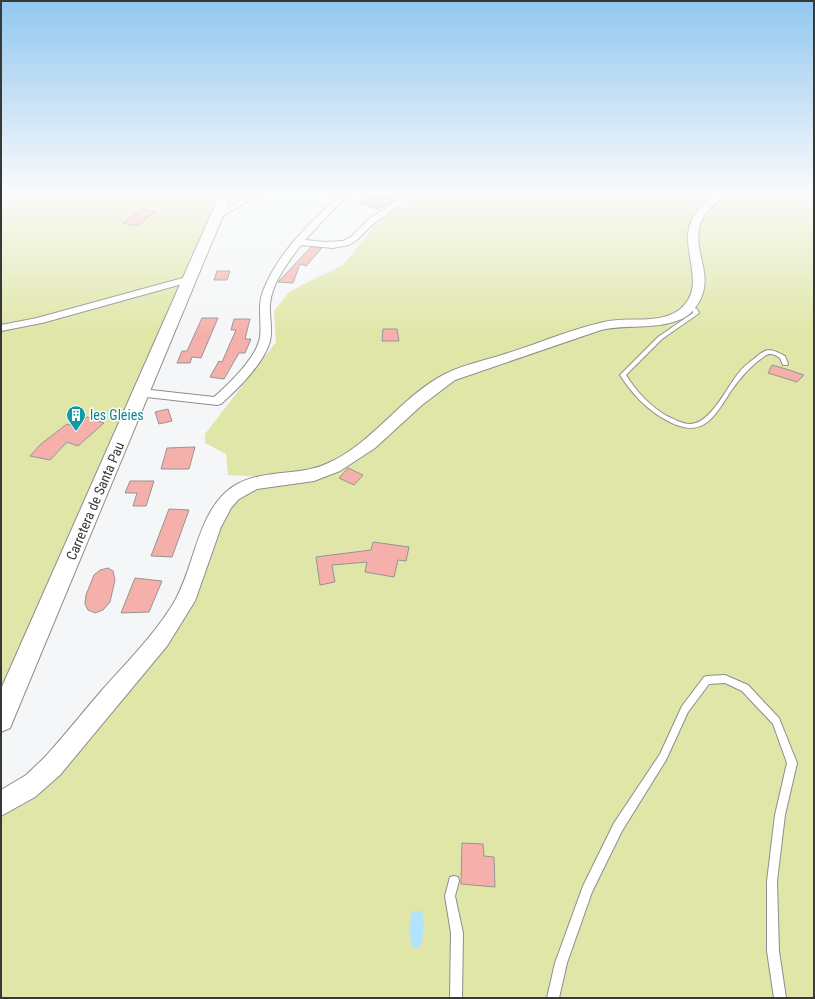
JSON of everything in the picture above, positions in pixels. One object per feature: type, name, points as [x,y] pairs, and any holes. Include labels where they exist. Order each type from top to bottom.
[{"type":"main road","name":"Carretera de Santa Pau","points":[[1,719],[206,241]]},
{"type":"street","points":[[142,393],[217,401],[227,393],[262,350],[265,340],[264,308],[267,293],[276,274],[298,242],[333,245],[352,241]]},
{"type":"street","points":[[1,804],[34,783],[62,754],[172,623],[188,595],[221,511],[233,495],[247,487],[264,481],[314,475],[339,465],[356,455],[372,442],[418,398],[432,387],[450,377],[593,328],[617,323],[661,321],[679,316],[689,307],[696,294],[701,277],[693,241]]},
{"type":"street","points":[[1,328],[38,321],[190,279]]},
{"type":"lane","points":[[689,307],[696,312],[660,338],[623,375],[630,387],[661,415],[674,423],[690,426],[702,423],[713,415],[738,378],[762,355],[771,352],[776,353],[783,357],[785,364]]},
{"type":"lane","points":[[554,998],[561,963],[587,890],[618,827],[663,757],[685,709],[707,680],[725,679],[745,688],[776,721],[792,764],[780,815],[772,881],[773,951],[780,998]]},
{"type":"lane","points":[[454,881],[450,896],[457,933],[456,998]]},
{"type":"green space","points":[[1,241],[200,241],[1,693]]},
{"type":"green space","points":[[362,241],[814,241],[814,998],[1,998],[1,791],[10,790],[47,761],[170,614],[222,501],[268,477],[228,475],[226,454],[205,443],[205,434],[276,342],[274,311],[290,291],[343,265]]},
{"type":"water","points":[[412,911],[422,911],[423,916],[423,935],[419,949],[412,946],[409,931]]},
{"type":"building","points":[[311,247],[322,248],[306,266],[300,264],[293,283],[278,282]]},
{"type":"building","points":[[217,271],[230,271],[227,280],[214,280]]},
{"type":"building","points":[[202,318],[218,318],[201,358],[192,357],[190,363],[177,363],[182,351],[187,351]]},
{"type":"building","points":[[234,319],[250,319],[245,339],[251,339],[245,353],[239,353],[224,379],[210,377],[219,361],[222,362],[236,330],[231,330]]},
{"type":"building","points":[[383,329],[397,329],[399,341],[382,341]]},
{"type":"building","points":[[772,365],[804,375],[797,382],[768,373]]},
{"type":"building","points":[[168,409],[172,421],[159,424],[155,412]]},
{"type":"building","name":"les Gleies","points":[[87,417],[104,423],[78,446],[67,442],[50,460],[30,456],[41,444],[67,424],[75,427]]},
{"type":"building","points":[[195,447],[189,469],[161,469],[167,448]]},
{"type":"building","points":[[348,468],[363,475],[354,485],[339,478]]},
{"type":"building","points":[[130,481],[154,481],[146,506],[133,506],[137,493],[125,493]]},
{"type":"building","points":[[169,509],[189,510],[172,557],[151,556]]},
{"type":"building","points":[[373,542],[409,547],[406,561],[398,560],[394,577],[365,572],[367,562],[332,565],[335,582],[320,585],[316,557],[371,550]]},
{"type":"building","points":[[108,568],[113,571],[115,580],[110,602],[103,610],[95,613],[88,610],[85,604],[86,595],[94,575],[100,570]]},
{"type":"building","points":[[135,578],[162,581],[149,612],[121,613]]},
{"type":"building","points":[[462,843],[483,844],[484,856],[494,857],[495,887],[461,884]]},
{"type":"place","name":"les Gleies","points":[[76,432]]}]
